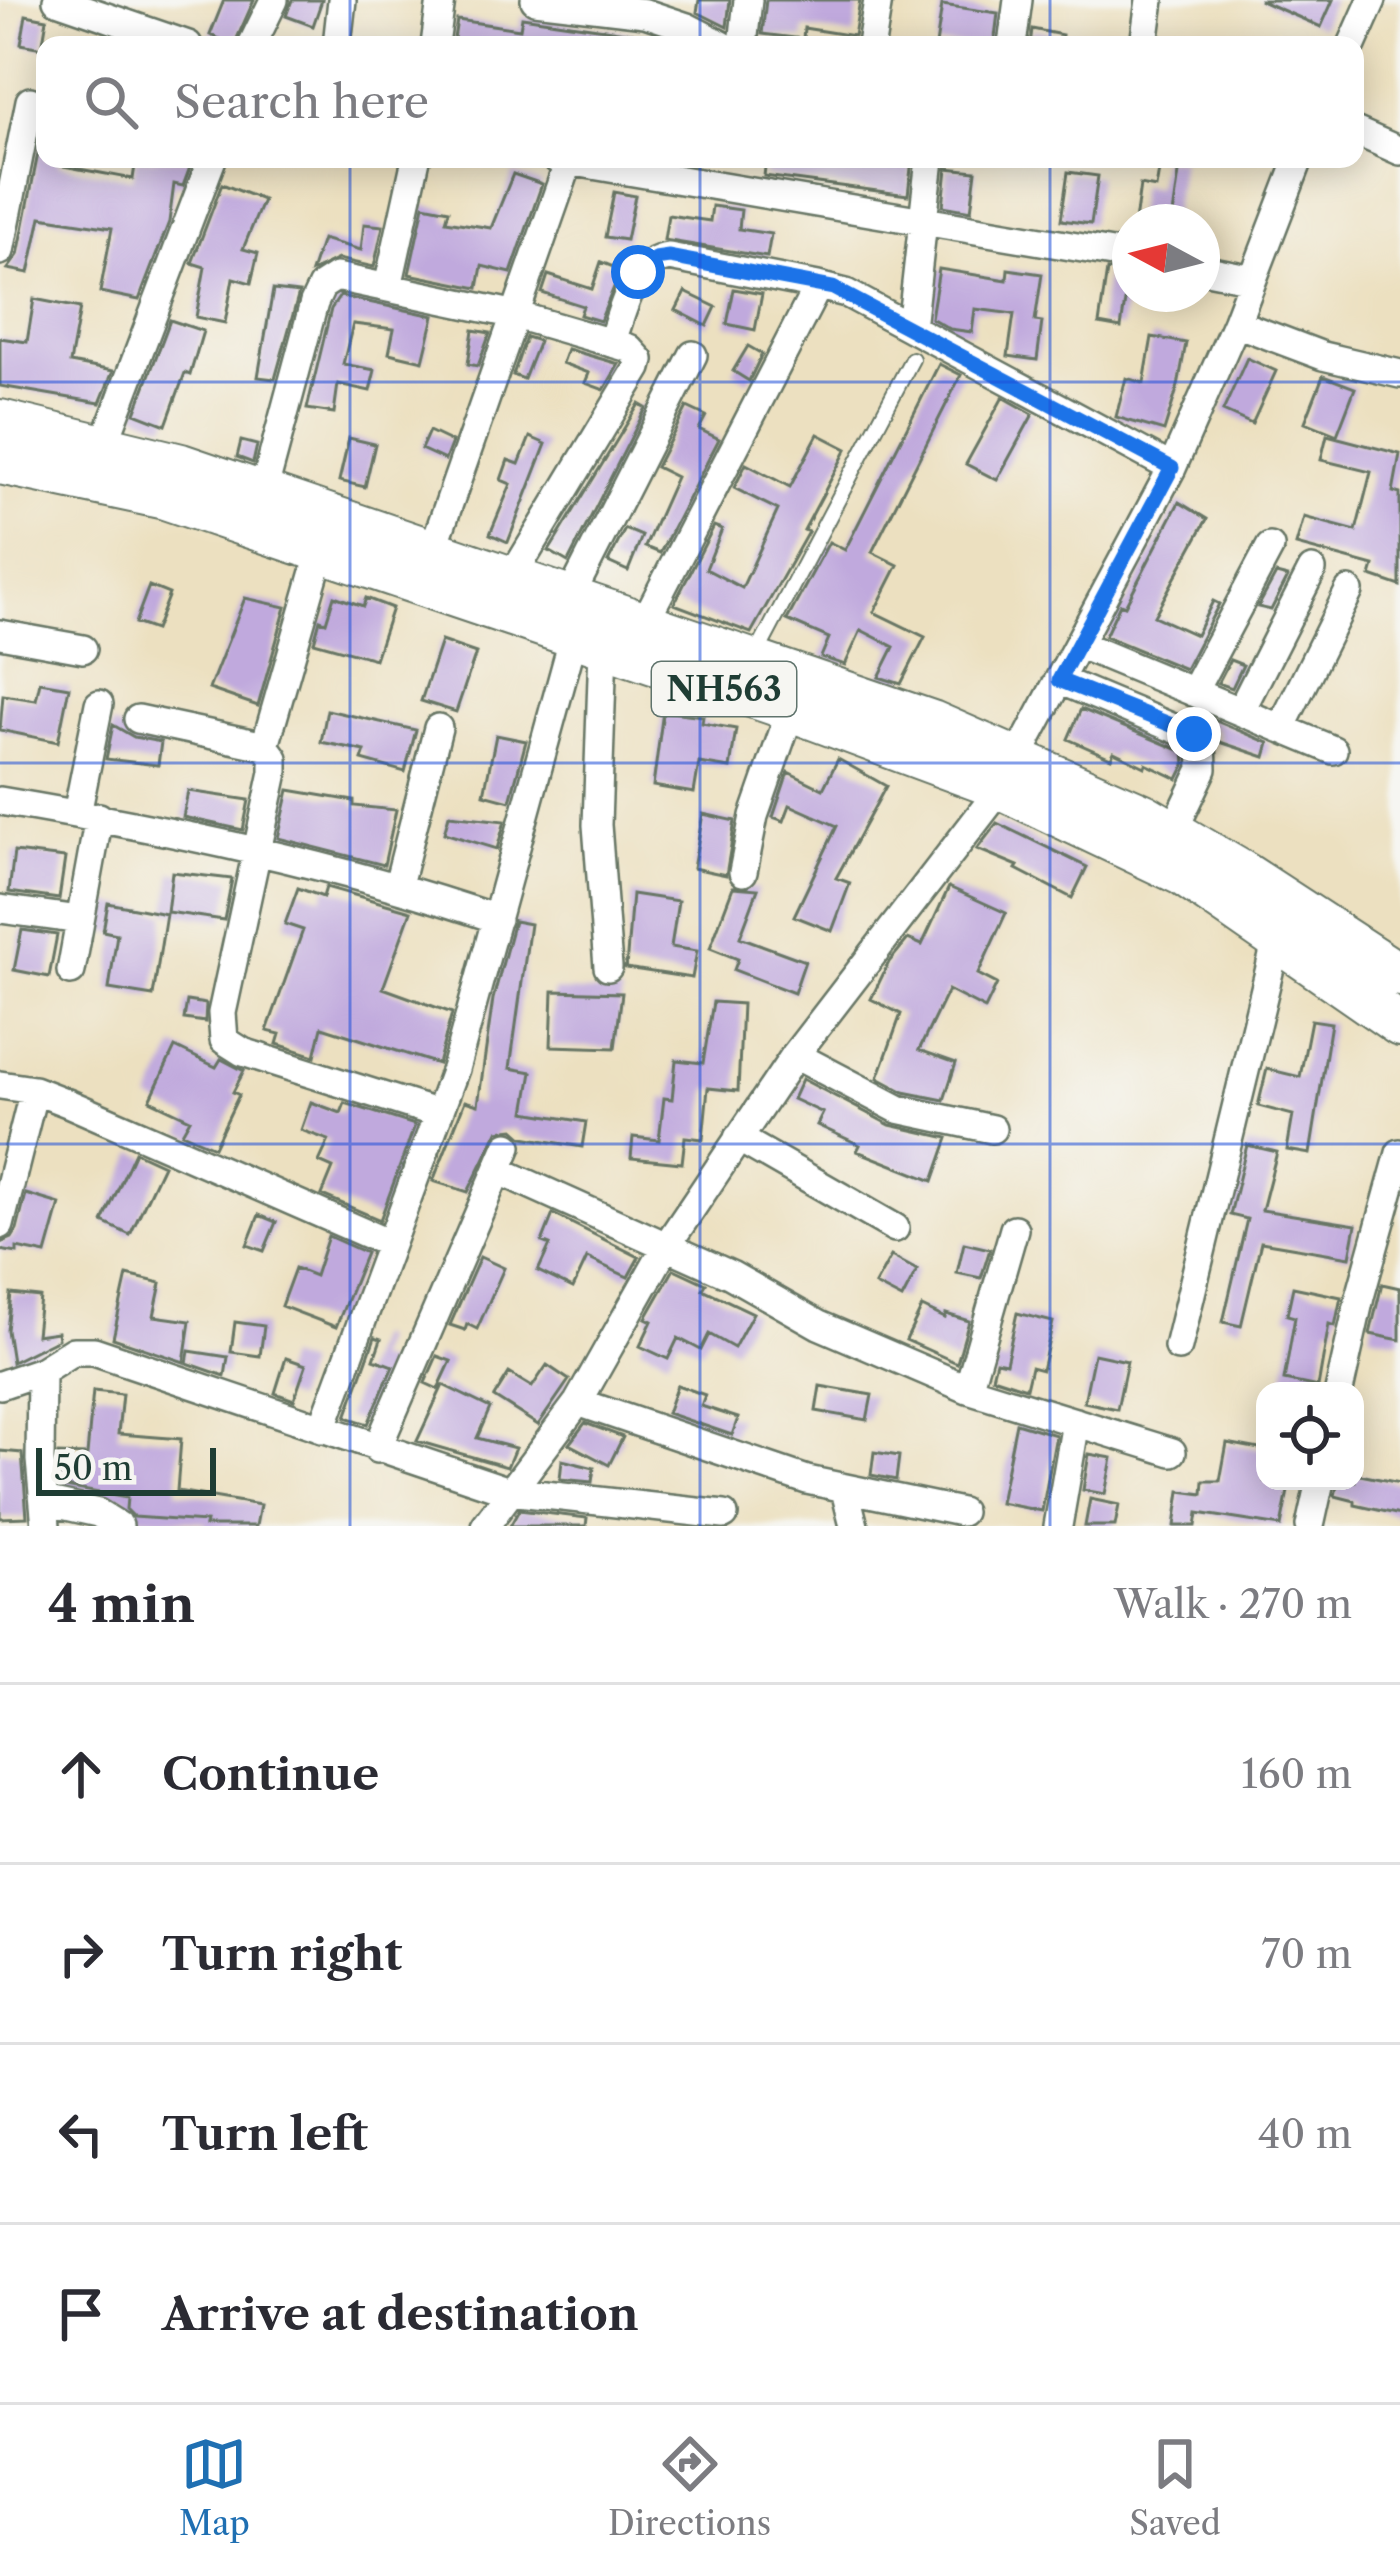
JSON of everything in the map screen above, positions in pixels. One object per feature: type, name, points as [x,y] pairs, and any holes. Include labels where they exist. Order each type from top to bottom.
[{"type":"highway","name":"NH563","points":[[0,421],[104,444],[433,549],[512,577],[582,627],[645,621],[932,722],[1008,774],[1182,874],[1400,1024]]},
{"type":"highway","name":"NH563","points":[[0,463],[165,497],[320,551],[582,627],[791,710],[1144,815],[1400,975]]},
{"type":"street","points":[[57,0],[162,36]]},
{"type":"street","points":[[256,36],[274,0]]},
{"type":"street","points":[[338,36],[342,0]]},
{"type":"street","points":[[436,36],[441,0]]},
{"type":"street","points":[[536,0],[645,13],[704,36]]},
{"type":"street","points":[[744,36],[748,0]]},
{"type":"street","points":[[872,36],[878,0]]},
{"type":"street","points":[[1013,36],[1018,0]]},
{"type":"street","points":[[1145,36],[1150,0]]},
{"type":"street","points":[[1356,36],[1372,0]]},
{"type":"street","points":[[0,251],[31,101]]},
{"type":"street","points":[[1364,135],[1400,152]]},
{"type":"street","points":[[104,444],[209,168]]},
{"type":"street","points":[[388,286],[414,168]]},
{"type":"street","points":[[433,549],[560,168]]},
{"type":"street","points":[[612,168],[1112,253]]},
{"type":"street","points":[[911,328],[930,168]]},
{"type":"street","points":[[485,1526],[578,1402],[665,1248],[795,1055],[1008,774],[1172,468],[1296,168]]},
{"type":"street","points":[[611,343],[638,272],[655,259],[669,257],[818,286],[846,293],[1172,468]]},
{"type":"street","points":[[1220,273],[1253,279]]},
{"type":"street","points":[[263,493],[314,304],[322,286],[336,277],[512,314],[636,353],[638,368],[512,577]]},
{"type":"street","points":[[645,621],[818,286]]},
{"type":"street","points":[[1235,322],[1323,356],[1400,374]]},
{"type":"street","points":[[322,1429],[455,1070],[582,627],[693,355]]},
{"type":"street","points":[[1193,692],[1270,547]]},
{"type":"street","points":[[265,746],[320,551]]},
{"type":"street","points":[[1241,710],[1312,570]]},
{"type":"street","points":[[1282,727],[1348,591]]},
{"type":"street","points":[[582,627],[608,967]]},
{"type":"street","points":[[0,634],[83,649]]},
{"type":"street","points":[[1078,644],[1333,750]]},
{"type":"street","points":[[1059,680],[1202,740],[1203,769],[1173,832]]},
{"type":"street","points":[[71,971],[80,920],[99,704]]},
{"type":"street","points":[[743,872],[754,816],[791,710]]},
{"type":"street","points":[[138,719],[265,746],[274,758],[222,1013],[224,1040],[243,1052],[436,1113]]},
{"type":"street","points":[[398,885],[438,728]]},
{"type":"street","points":[[0,801],[88,815],[398,885],[497,919]]},
{"type":"street","points":[[0,909],[80,920]]},
{"type":"street","points":[[1178,1347],[1277,939]]},
{"type":"street","points":[[795,1055],[898,1109],[992,1129]]},
{"type":"street","points":[[0,1085],[34,1090],[390,1244]]},
{"type":"street","points":[[0,1226],[34,1090]]},
{"type":"street","points":[[738,1138],[895,1228]]},
{"type":"street","points":[[1342,1382],[1400,1153]]},
{"type":"street","points":[[376,1449],[503,1158],[665,1248],[731,1275],[819,1325],[968,1389],[1172,1452]]},
{"type":"street","points":[[968,1389],[1014,1229]]},
{"type":"street","points":[[0,1385],[41,1371],[73,1352],[94,1351],[509,1491],[724,1516]]},
{"type":"street","points":[[41,1371],[45,1514],[98,1513],[119,1526]]},
{"type":"street","points":[[578,1402],[845,1490],[961,1512]]},
{"type":"street","points":[[1058,1526],[1076,1422]]},
{"type":"street","points":[[845,1490],[854,1526]]},
{"type":"street","points":[[1310,1526],[1317,1490]]},
{"type":"lane","points":[[754,659],[912,359]]},
{"type":"building","points":[[224,0],[254,0],[238,36],[210,35]]},
{"type":"building","points":[[292,0],[322,0],[313,26],[286,16]]},
{"type":"building","points":[[699,0],[730,0],[727,27],[697,12]]},
{"type":"building","points":[[766,0],[860,0],[854,36],[804,28],[803,36],[762,34]]},
{"type":"building","points":[[1259,0],[1333,0],[1321,27]]},
{"type":"building","points":[[942,5],[998,13],[995,36],[937,36]]},
{"type":"building","points":[[26,15],[47,19],[44,36],[36,36],[36,47],[21,44]]},
{"type":"building","points":[[522,17],[632,33],[454,36],[457,20],[520,29]]},
{"type":"building","points":[[1032,29],[1062,35],[1062,36],[1031,36]]},
{"type":"building","points":[[36,164],[36,168],[74,168],[133,179],[135,168],[190,168],[183,186],[174,184],[169,222],[139,300],[100,292],[112,228],[41,217],[29,273],[8,269],[18,255]]},
{"type":"building","points":[[765,168],[911,168],[908,195],[764,176]]},
{"type":"building","points":[[947,168],[976,171],[971,211],[943,206]]},
{"type":"building","points":[[1159,168],[1180,168],[1175,204],[1137,204],[1140,185],[1156,188]]},
{"type":"building","points":[[1068,172],[1098,176],[1091,224],[1061,220]]},
{"type":"building","points":[[513,174],[542,184],[511,273],[482,266],[478,288],[409,274],[424,205],[449,210],[446,221],[491,228]]},
{"type":"building","points":[[222,184],[263,200],[243,249],[258,253],[251,283],[233,278],[225,323],[196,317],[205,267],[192,263]]},
{"type":"building","points":[[614,192],[635,196],[626,240],[605,237]]},
{"type":"building","points":[[712,206],[741,210],[739,229],[771,234],[767,257],[664,240],[668,215],[710,221]]},
{"type":"building","points":[[364,224],[383,226],[374,267],[338,259],[311,272],[322,239],[361,250]]},
{"type":"building","points":[[601,262],[621,270],[600,321],[580,315],[583,306],[542,293],[548,275],[592,289]]},
{"type":"building","points":[[939,269],[1007,280],[1008,269],[1042,274],[1035,321],[1042,322],[1037,360],[1008,356],[1014,314],[975,309],[972,332],[950,329],[931,318]]},
{"type":"building","points":[[1107,270],[1112,271],[1112,312],[1123,312],[1121,328],[1099,324]]},
{"type":"building","points":[[734,289],[762,294],[755,330],[727,324]]},
{"type":"building","points":[[273,290],[299,293],[275,379],[258,377]]},
{"type":"building","points":[[685,292],[716,307],[707,326],[676,310]]},
{"type":"building","points":[[340,296],[434,316],[423,361],[389,353],[394,329],[353,324],[343,364],[375,370],[370,391],[338,384],[334,413],[307,409],[331,309]]},
{"type":"building","points":[[34,299],[80,308],[70,363],[113,371],[100,403],[0,386],[0,338],[27,342]]},
{"type":"building","points":[[170,320],[203,331],[190,375],[185,373],[166,425],[135,413]]},
{"type":"building","points":[[473,330],[490,333],[478,366],[468,364]]},
{"type":"building","points":[[526,337],[539,341],[524,379],[513,375]]},
{"type":"building","points":[[1152,337],[1186,343],[1164,431],[1116,417],[1126,378],[1144,383]]},
{"type":"building","points":[[748,346],[762,354],[749,381],[733,371]]},
{"type":"building","points":[[567,349],[619,364],[604,390],[585,383],[589,373],[562,363]]},
{"type":"building","points":[[1247,358],[1276,371],[1252,424],[1223,411]]},
{"type":"building","points":[[939,364],[961,375],[872,552],[898,565],[874,612],[925,637],[901,684],[879,677],[894,647],[861,630],[845,665],[821,657],[829,638],[787,620],[829,542],[845,550]]},
{"type":"building","points":[[1323,376],[1355,388],[1337,435],[1305,422]]},
{"type":"building","points":[[1003,397],[1033,414],[997,480],[966,464]]},
{"type":"building","points":[[639,404],[646,408],[568,562],[549,551]]},
{"type":"building","points":[[687,407],[706,416],[699,429],[719,439],[660,553],[645,547],[676,477],[656,467]]},
{"type":"building","points":[[429,431],[452,442],[445,460],[421,449]]},
{"type":"building","points":[[818,434],[847,449],[804,530],[808,532],[751,633],[674,604],[714,526],[722,529],[706,569],[742,588],[778,510],[734,488],[746,464],[790,487]]},
{"type":"building","points":[[1327,435],[1400,454],[1393,492],[1400,494],[1400,586],[1371,576],[1374,566],[1296,545],[1304,517],[1356,531],[1371,472],[1321,460]]},
{"type":"building","points":[[530,437],[546,444],[508,542],[490,534],[511,484],[501,480],[508,460],[519,464]]},
{"type":"building","points":[[349,438],[375,444],[365,487],[339,481]]},
{"type":"building","points":[[241,441],[257,445],[253,463],[237,457]]},
{"type":"building","points":[[1179,502],[1207,519],[1154,616],[1196,635],[1213,601],[1219,604],[1185,669],[1105,636]]},
{"type":"building","points":[[625,529],[642,536],[628,571],[608,562]]},
{"type":"building","points":[[1276,574],[1288,577],[1271,610],[1258,607]]},
{"type":"building","points":[[149,586],[169,594],[155,630],[135,623]]},
{"type":"building","points":[[334,596],[363,606],[366,598],[392,608],[375,659],[314,642]]},
{"type":"building","points":[[245,598],[286,607],[258,706],[209,689]]},
{"type":"building","points":[[441,641],[476,653],[456,712],[421,701]]},
{"type":"building","points":[[1230,660],[1243,665],[1232,688],[1218,683]]},
{"type":"building","points":[[40,682],[69,687],[58,742],[0,730],[3,695],[36,700]]},
{"type":"building","points":[[1081,709],[1184,752],[1185,765],[1178,779],[1068,739]]},
{"type":"building","points":[[327,710],[416,730],[405,772],[362,760],[365,751],[321,742]]},
{"type":"building","points":[[663,711],[703,716],[702,723],[736,729],[730,768],[699,763],[694,793],[653,786]]},
{"type":"building","points":[[1207,717],[1269,743],[1265,757],[1220,742],[1216,729],[1205,722]]},
{"type":"building","points":[[113,725],[134,737],[161,742],[158,765],[106,759]]},
{"type":"building","points":[[496,735],[526,741],[510,801],[484,794]]},
{"type":"building","points":[[838,759],[886,786],[836,878],[850,883],[832,931],[794,916],[837,826],[790,805],[784,821],[773,817],[788,772],[823,789]]},
{"type":"building","points":[[289,790],[354,801],[354,806],[396,810],[384,865],[278,838]]},
{"type":"building","points":[[188,791],[249,800],[243,830],[183,817]]},
{"type":"building","points":[[703,814],[735,821],[726,875],[693,868]]},
{"type":"building","points":[[449,815],[505,821],[497,849],[444,833]]},
{"type":"building","points":[[997,823],[1087,867],[1072,898],[1016,869],[1018,866],[977,849]]},
{"type":"building","points":[[14,852],[65,858],[59,899],[9,892]]},
{"type":"building","points":[[172,872],[232,879],[224,920],[167,912]]},
{"type":"building","points":[[326,887],[411,911],[383,988],[452,1013],[438,1064],[322,1027],[315,1056],[277,1044],[280,1034],[267,1031],[303,930],[285,924],[298,888],[323,897]]},
{"type":"building","points":[[733,887],[758,889],[740,937],[805,961],[794,993],[734,970],[738,959],[710,948]]},
{"type":"building","points":[[949,887],[1006,913],[978,974],[997,984],[985,1009],[948,990],[919,1050],[956,1063],[944,1100],[904,1092],[878,1078],[901,1014],[871,999],[889,962],[908,939],[922,945]]},
{"type":"building","points":[[632,894],[678,901],[671,947],[697,951],[692,978],[626,968]]},
{"type":"building","points":[[108,903],[166,914],[153,996],[109,989],[117,934],[103,931]]},
{"type":"building","points":[[514,921],[530,924],[510,1068],[532,1072],[525,1112],[586,1122],[582,1147],[523,1137],[514,1129],[498,1131],[468,1192],[433,1181],[465,1101],[478,1105],[493,999]]},
{"type":"building","points":[[22,930],[57,935],[49,977],[14,970]]},
{"type":"building","points":[[553,991],[622,993],[615,1048],[551,1046]]},
{"type":"building","points":[[187,1001],[206,1004],[205,1022],[184,1019]]},
{"type":"building","points":[[713,1002],[742,1004],[738,1091],[708,1088],[703,1139],[685,1137],[682,1163],[631,1158],[633,1137],[659,1140],[664,1098],[672,1099],[676,1060],[703,1063]]},
{"type":"building","points":[[1311,1020],[1331,1023],[1310,1154],[1287,1150],[1293,1115],[1258,1106],[1267,1069],[1300,1077]]},
{"type":"building","points":[[175,1047],[216,1067],[221,1059],[244,1071],[233,1092],[239,1095],[214,1147],[182,1133],[190,1119],[150,1100]]},
{"type":"building","points":[[802,1079],[890,1125],[948,1138],[933,1181],[857,1151],[860,1145],[817,1125],[823,1113],[793,1099]]},
{"type":"building","points":[[311,1102],[341,1113],[345,1103],[415,1125],[380,1220],[322,1195],[333,1168],[319,1162],[329,1140],[301,1130]]},
{"type":"building","points":[[1247,1145],[1277,1152],[1262,1210],[1356,1225],[1350,1257],[1261,1242],[1241,1326],[1223,1322],[1247,1219],[1230,1215]]},
{"type":"building","points":[[135,1152],[163,1165],[130,1235],[103,1222]]},
{"type":"building","points":[[26,1194],[60,1204],[46,1254],[0,1250],[0,1243],[17,1230]]},
{"type":"building","points":[[553,1214],[639,1257],[628,1277],[587,1258],[573,1288],[538,1271],[550,1245],[542,1242]]},
{"type":"building","points":[[259,1215],[276,1222],[264,1251],[247,1245]]},
{"type":"building","points":[[328,1236],[366,1253],[336,1327],[281,1306],[295,1268],[315,1276]]},
{"type":"building","points":[[964,1243],[990,1249],[981,1278],[957,1273]]},
{"type":"building","points":[[891,1256],[917,1270],[902,1299],[875,1285]]},
{"type":"building","points":[[480,1257],[504,1268],[477,1329],[467,1324],[465,1330],[450,1325]]},
{"type":"building","points":[[674,1269],[753,1313],[734,1348],[709,1334],[701,1350],[678,1338],[668,1359],[640,1346],[652,1321],[646,1318]]},
{"type":"building","points":[[127,1275],[161,1283],[154,1316],[190,1321],[184,1362],[113,1338]]},
{"type":"building","points":[[1382,1284],[1400,1288],[1400,1340],[1370,1334]]},
{"type":"building","points":[[1293,1287],[1341,1297],[1335,1326],[1329,1324],[1319,1382],[1284,1380],[1295,1317],[1287,1315]]},
{"type":"building","points":[[11,1294],[40,1297],[36,1335],[57,1332],[58,1339],[12,1362],[7,1330]]},
{"type":"building","points":[[922,1307],[945,1318],[946,1314],[969,1321],[957,1363],[906,1340]]},
{"type":"building","points":[[1017,1313],[1053,1322],[1042,1370],[1031,1367],[1026,1388],[992,1377],[996,1361],[1006,1363]]},
{"type":"building","points":[[235,1322],[264,1326],[260,1356],[231,1352]]},
{"type":"building","points":[[375,1337],[381,1339],[374,1359],[393,1366],[368,1424],[346,1417]]},
{"type":"building","points":[[189,1351],[228,1357],[225,1376],[187,1363]]},
{"type":"building","points":[[1094,1354],[1127,1361],[1117,1409],[1084,1402]]},
{"type":"building","points":[[437,1356],[451,1361],[438,1389],[425,1383]]},
{"type":"building","points":[[286,1358],[306,1365],[294,1400],[275,1393]]},
{"type":"building","points":[[547,1365],[569,1380],[538,1425],[494,1397],[509,1373],[532,1387]]},
{"type":"building","points":[[443,1385],[490,1408],[477,1438],[515,1448],[507,1467],[417,1441]]},
{"type":"building","points":[[677,1385],[705,1395],[701,1406],[738,1418],[732,1435],[667,1413]]},
{"type":"building","points":[[820,1386],[872,1395],[867,1420],[816,1411]]},
{"type":"building","points":[[93,1391],[122,1394],[118,1434],[181,1439],[177,1491],[260,1505],[256,1526],[205,1526],[206,1522],[134,1517],[126,1509],[127,1498],[60,1486],[58,1454],[87,1455]]},
{"type":"building","points":[[585,1423],[623,1437],[609,1465],[569,1444]]},
{"type":"building","points":[[1016,1423],[1056,1435],[1042,1511],[1000,1503]]},
{"type":"building","points":[[1227,1443],[1256,1448],[1256,1490],[1288,1490],[1281,1526],[1198,1513],[1196,1526],[1175,1526],[1180,1491],[1203,1494],[1204,1481],[1220,1481]]},
{"type":"building","points":[[0,1451],[22,1453],[27,1517],[0,1518]]},
{"type":"building","points":[[874,1452],[899,1456],[896,1480],[871,1475]]},
{"type":"building","points":[[1089,1454],[1112,1458],[1105,1494],[1083,1490]]},
{"type":"building","points":[[562,1460],[594,1468],[592,1482],[560,1479]]},
{"type":"building","points":[[1364,1476],[1400,1483],[1400,1515],[1355,1505],[1355,1501],[1335,1496],[1336,1490],[1364,1490]]},
{"type":"building","points":[[1090,1499],[1119,1505],[1115,1526],[1085,1526]]},
{"type":"building","points":[[519,1510],[587,1518],[586,1526],[510,1526]]},
{"type":"route","points":[[638,272],[655,259],[669,257],[833,288],[1172,468],[1059,680],[1194,734]]}]
